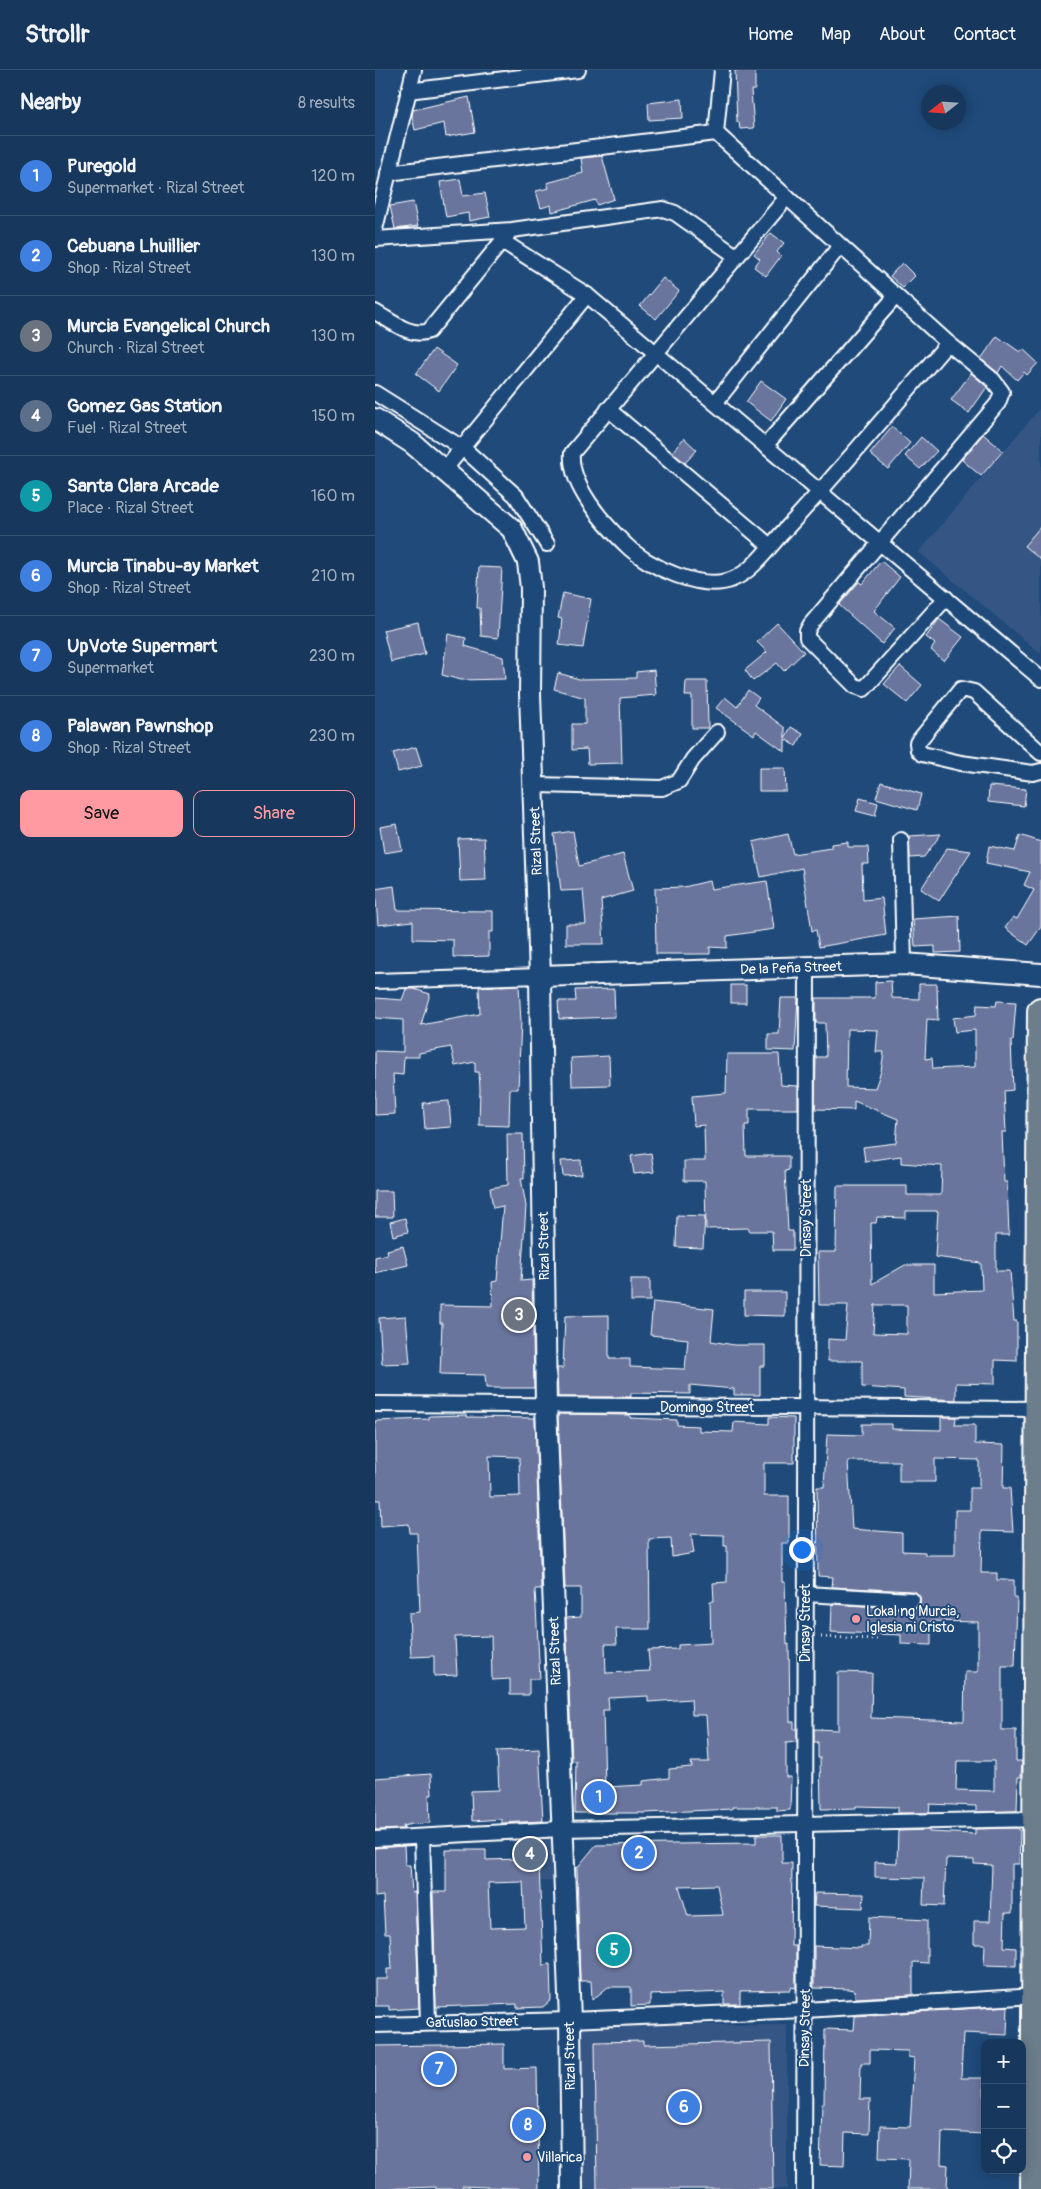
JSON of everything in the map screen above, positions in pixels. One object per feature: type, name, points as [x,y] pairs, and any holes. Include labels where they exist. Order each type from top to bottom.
[{"type":"highway","points":[[1034,2189],[1038,2153],[1036,1996],[1039,1967],[1041,1011]]},
{"type":"street","points":[[375,228],[414,70]]},
{"type":"street","points":[[408,91],[579,70]]},
{"type":"street","points":[[716,133],[722,70]]},
{"type":"street","points":[[388,173],[716,133],[947,343],[993,380],[1002,392],[998,403],[807,631],[807,638],[855,686],[864,688],[868,686],[946,598]]},
{"type":"street","points":[[787,197],[572,453],[571,464],[575,479],[607,526],[633,552],[664,570],[690,580],[714,584],[735,579],[770,546],[821,492],[947,343]]},
{"type":"street","points":[[375,239],[512,230],[663,210],[675,213],[736,256]]},
{"type":"street","points":[[375,312],[414,334],[429,331],[512,230]]},
{"type":"street","points":[[502,241],[587,295],[1041,679]]},
{"type":"street","points":[[715,403],[841,246]]},
{"type":"street","points":[[444,470],[464,449],[587,295]]},
{"type":"street","points":[[765,446],[895,296]]},
{"type":"street","points":[[375,393],[464,449],[516,496],[547,544]]},
{"type":"street","points":[[608,409],[770,546]]},
{"type":"street","name":"Rizal Street","points":[[375,419],[412,443],[513,529],[527,562],[531,588],[530,694],[535,785],[540,976],[546,1406],[561,1829],[570,2020],[571,2189]]},
{"type":"street","points":[[1041,753],[974,692],[966,689],[961,689],[917,744],[918,750],[922,754],[953,761],[1033,773],[1041,771]]},
{"type":"street","points":[[535,785],[662,788],[679,781],[693,759],[717,732]]},
{"type":"street","points":[[901,840],[904,964]]},
{"type":"street","name":"De la Peña Street","points":[[540,976],[904,964],[1041,974]]},
{"type":"street","name":"Dinsay Street","points":[[803,2189],[807,1823],[804,1408],[807,967]]},
{"type":"street","points":[[375,981],[540,976]]},
{"type":"street","name":"Domingo Street","points":[[375,1404],[1040,1409]]},
{"type":"street","points":[[805,1594],[912,1600]]},
{"type":"street","points":[[375,1839],[561,1829],[1038,1819]]},
{"type":"street","points":[[422,1837],[427,2022]]},
{"type":"street","name":"Gatuslao Street","points":[[375,2025],[427,2022],[570,2020],[805,2010],[1036,1996]]},
{"type":"path","points":[[805,1636],[877,1639]]},
{"type":"shaded area","points":[[1041,407],[1041,654],[919,552]]},
{"type":"shaded area","points":[[513,1837],[553,1837],[553,1881],[513,1882]]},
{"type":"shaded area","points":[[581,2024],[787,2025],[787,2189],[581,2189]]},
{"type":"building","points":[[735,70],[755,70],[755,90],[751,90],[754,128],[740,129],[739,122],[737,122]]},
{"type":"building","points":[[469,97],[475,132],[446,137],[444,123],[415,130],[412,117],[413,110]]},
{"type":"building","points":[[682,99],[683,118],[649,120],[648,103]]},
{"type":"building","points":[[602,156],[614,199],[597,205],[595,200],[552,212],[551,205],[541,208],[536,191],[549,188],[547,183],[583,173],[581,158]]},
{"type":"building","points":[[460,179],[463,196],[485,193],[490,217],[469,221],[468,213],[446,217],[440,182]]},
{"type":"building","points":[[413,202],[418,226],[395,229],[390,206]]},
{"type":"building","points":[[771,233],[784,243],[777,252],[781,256],[766,276],[754,267],[760,259],[754,254]]},
{"type":"building","points":[[902,263],[915,276],[903,288],[890,276]]},
{"type":"building","points":[[663,278],[679,291],[656,319],[640,306]]},
{"type":"building","points":[[997,336],[1020,352],[1023,349],[1038,363],[1027,375],[1024,372],[1017,380],[1002,366],[998,373],[981,359]]},
{"type":"building","points":[[434,349],[457,365],[439,391],[416,374]]},
{"type":"building","points":[[971,373],[987,387],[969,413],[951,400]]},
{"type":"building","points":[[761,381],[786,399],[771,421],[746,402]]},
{"type":"building","points":[[892,427],[910,443],[888,469],[870,454]]},
{"type":"building","points":[[983,434],[1003,451],[981,476],[962,460]]},
{"type":"building","points":[[921,437],[937,451],[920,469],[905,456]]},
{"type":"building","points":[[684,438],[697,450],[685,463],[672,452]]},
{"type":"building","points":[[1041,526],[1041,560],[1024,546]]},
{"type":"building","points":[[881,561],[900,577],[874,611],[895,628],[882,644],[839,605],[859,582],[862,584]]},
{"type":"building","points":[[479,567],[502,568],[498,638],[481,636],[480,608],[477,608]]},
{"type":"building","points":[[563,593],[591,599],[583,648],[559,645],[562,619],[558,618]]},
{"type":"building","points":[[939,619],[963,637],[944,661],[931,650],[935,644],[926,637]]},
{"type":"building","points":[[418,622],[425,654],[391,662],[383,630]]},
{"type":"building","points":[[777,623],[804,652],[784,671],[777,663],[753,681],[745,670],[767,652],[757,642]]},
{"type":"building","points":[[448,634],[466,638],[465,646],[503,657],[505,679],[461,680],[442,675]]},
{"type":"building","points":[[900,666],[922,685],[907,703],[884,684]]},
{"type":"building","points":[[654,670],[656,695],[620,698],[622,763],[588,764],[587,749],[572,750],[572,724],[585,724],[585,698],[554,689],[558,673],[579,679],[636,678],[636,672]]},
{"type":"building","points":[[686,681],[707,681],[708,728],[692,728],[692,696],[685,696]]},
{"type":"building","points":[[748,690],[759,698],[754,705],[785,728],[785,738],[791,727],[803,734],[796,746],[785,739],[785,752],[756,731],[754,735],[716,708],[725,697],[737,707]]},
{"type":"building","points":[[416,747],[422,766],[398,772],[393,753]]},
{"type":"building","points":[[759,768],[785,768],[786,791],[759,791]]},
{"type":"building","points":[[881,782],[921,794],[917,810],[876,798]]},
{"type":"building","points":[[989,786],[1026,789],[1024,806],[988,802]]},
{"type":"building","points":[[860,798],[878,803],[875,816],[856,811]]},
{"type":"building","points":[[397,824],[402,850],[384,853],[380,827]]},
{"type":"building","points":[[573,831],[579,866],[623,854],[633,891],[601,900],[604,944],[566,944],[566,924],[586,924],[583,890],[561,891],[554,834]]},
{"type":"building","points":[[788,834],[793,854],[831,848],[831,844],[848,842],[848,847],[868,847],[869,864],[862,864],[863,900],[882,898],[886,935],[819,947],[816,930],[812,931],[802,868],[761,877],[753,842]]},
{"type":"building","points":[[941,834],[924,857],[910,858],[909,836]]},
{"type":"building","points":[[1020,835],[1041,842],[1041,927],[1028,945],[1005,928],[1013,917],[1017,919],[1034,890],[1024,885],[1030,872],[986,863],[989,846],[1015,851]]},
{"type":"building","points":[[484,838],[486,880],[460,881],[458,839]]},
{"type":"building","points":[[947,848],[971,851],[939,901],[921,889]]},
{"type":"building","points":[[709,881],[711,889],[767,881],[774,929],[727,936],[727,948],[710,947],[710,954],[656,954],[655,888],[684,887]]},
{"type":"building","points":[[394,886],[397,910],[493,911],[493,932],[489,932],[489,956],[453,957],[453,940],[413,939],[413,921],[378,925],[375,889]]},
{"type":"building","points":[[959,916],[960,952],[935,953],[935,946],[915,947],[913,919]]},
{"type":"building","points":[[891,981],[892,998],[919,999],[919,984],[937,984],[938,1020],[927,1019],[925,1059],[932,1058],[933,1069],[975,1067],[975,1030],[955,1032],[953,1018],[976,1015],[977,1005],[996,1006],[997,1001],[1016,1002],[1013,1040],[1011,1040],[1013,1090],[1004,1091],[1006,1132],[1002,1132],[1004,1182],[1007,1182],[1009,1235],[996,1235],[996,1271],[1010,1271],[1014,1321],[1017,1321],[1017,1361],[995,1360],[995,1384],[956,1383],[956,1400],[904,1397],[904,1390],[862,1387],[862,1361],[828,1361],[828,1339],[845,1340],[848,1305],[819,1305],[818,1252],[836,1252],[837,1186],[907,1186],[907,1195],[941,1195],[942,1166],[901,1163],[901,1156],[865,1161],[863,1147],[896,1143],[898,1119],[854,1101],[854,1110],[815,1109],[816,1057],[826,1057],[825,1023],[816,1023],[816,998],[875,998],[875,982]],"holes":[[[847,1029],[878,1030],[876,1052],[884,1052],[881,1071],[875,1088],[846,1087]],[[906,1211],[938,1211],[935,1257],[981,1263],[982,1290],[934,1292],[934,1265],[905,1265],[872,1284],[871,1223],[876,1223],[877,1217],[906,1218]],[[875,1305],[907,1305],[907,1334],[873,1333]]]},
{"type":"building","points":[[519,985],[521,1022],[518,1089],[510,1089],[509,1126],[479,1125],[479,1072],[475,1072],[475,1062],[455,1066],[451,1047],[419,1053],[419,1057],[404,1057],[403,1075],[393,1074],[395,1114],[375,1115],[375,1051],[403,1052],[403,1020],[375,1018],[375,998],[402,1000],[406,989],[414,989],[430,994],[421,1025],[480,1014],[479,987]]},
{"type":"building","points":[[731,985],[746,985],[746,1003],[731,1003]]},
{"type":"building","points":[[614,989],[615,1017],[559,1019],[558,1001],[576,1001],[575,990]]},
{"type":"building","points":[[781,998],[798,998],[795,1051],[768,1050],[768,1034],[779,1034]]},
{"type":"building","points":[[727,1054],[779,1054],[781,1085],[798,1086],[798,1109],[749,1109],[749,1125],[745,1125],[746,1156],[789,1156],[789,1170],[785,1171],[788,1231],[793,1231],[793,1250],[773,1250],[772,1231],[749,1231],[749,1228],[706,1229],[705,1181],[684,1181],[684,1161],[705,1161],[704,1125],[694,1126],[692,1096],[726,1093]]},
{"type":"building","points":[[609,1056],[610,1085],[572,1086],[571,1058]]},
{"type":"building","points":[[449,1101],[451,1127],[425,1129],[423,1103]]},
{"type":"building","points":[[507,1134],[523,1134],[524,1178],[521,1178],[526,1206],[521,1281],[532,1280],[534,1388],[486,1388],[485,1375],[440,1374],[442,1323],[440,1323],[440,1305],[493,1306],[492,1282],[497,1281],[503,1206],[493,1208],[490,1188],[508,1185]]},
{"type":"building","points":[[651,1153],[654,1172],[634,1174],[631,1156]]},
{"type":"building","points":[[581,1160],[582,1175],[563,1176],[561,1161]]},
{"type":"building","points":[[375,1191],[392,1191],[393,1217],[375,1217]]},
{"type":"building","points":[[677,1215],[705,1216],[703,1248],[676,1247]]},
{"type":"building","points":[[405,1218],[408,1232],[393,1236],[390,1222]]},
{"type":"building","points":[[403,1246],[408,1265],[375,1273],[375,1257],[388,1254],[387,1250]]},
{"type":"building","points":[[631,1279],[650,1279],[650,1301],[631,1301]]},
{"type":"building","points":[[744,1292],[785,1292],[785,1316],[744,1315]]},
{"type":"building","points":[[653,1302],[714,1309],[711,1341],[734,1345],[765,1345],[765,1366],[760,1366],[760,1395],[734,1395],[734,1389],[690,1385],[690,1394],[631,1393],[631,1397],[558,1397],[557,1368],[563,1368],[565,1316],[609,1315],[609,1359],[630,1359],[630,1367],[685,1369],[688,1339],[650,1335]]},
{"type":"building","points":[[406,1316],[410,1363],[382,1364],[379,1318]]},
{"type":"building","points":[[558,1414],[630,1415],[630,1418],[677,1420],[677,1425],[699,1426],[699,1431],[733,1432],[734,1422],[769,1424],[769,1417],[794,1418],[794,1463],[764,1463],[764,1496],[789,1496],[789,1543],[782,1543],[782,1582],[785,1582],[787,1645],[789,1644],[790,1722],[794,1722],[794,1729],[797,1729],[797,1742],[786,1743],[786,1777],[791,1777],[790,1810],[777,1811],[777,1807],[732,1807],[732,1809],[645,1813],[575,1813],[576,1761],[572,1761],[566,1618],[581,1617],[581,1588],[565,1588]],"holes":[[[691,1534],[724,1535],[724,1546],[727,1546],[727,1582],[713,1583],[714,1601],[710,1601],[711,1643],[678,1645],[678,1649],[648,1650],[650,1671],[606,1673],[605,1644],[617,1644],[616,1629],[650,1629],[649,1539],[671,1538],[672,1557],[694,1553]],[[648,1696],[648,1702],[691,1699],[692,1715],[706,1715],[709,1762],[691,1762],[692,1767],[669,1769],[669,1778],[643,1781],[643,1785],[605,1787],[603,1710],[609,1710],[608,1698]]]},
{"type":"building","points":[[467,1415],[467,1417],[535,1418],[541,1589],[535,1589],[540,1679],[529,1679],[529,1695],[510,1695],[510,1679],[492,1680],[491,1636],[455,1637],[457,1675],[434,1676],[434,1656],[411,1657],[409,1613],[420,1612],[417,1533],[410,1533],[409,1524],[381,1526],[380,1500],[375,1500],[375,1421],[429,1419],[429,1416]],"holes":[[[489,1456],[519,1457],[520,1496],[490,1497]]]},
{"type":"building","points":[[941,1417],[956,1417],[955,1425],[975,1425],[975,1444],[1004,1445],[1003,1488],[1010,1488],[1013,1532],[982,1531],[981,1573],[997,1573],[997,1580],[1014,1580],[1014,1598],[1017,1598],[1015,1666],[1002,1666],[1002,1730],[1016,1730],[1016,1761],[1022,1761],[1021,1777],[1018,1777],[1017,1811],[976,1812],[976,1806],[930,1804],[929,1813],[898,1813],[898,1807],[856,1806],[856,1808],[821,1809],[820,1758],[818,1758],[818,1742],[814,1742],[814,1729],[838,1730],[838,1672],[872,1673],[871,1718],[964,1721],[965,1672],[978,1672],[978,1622],[931,1621],[931,1645],[901,1644],[901,1635],[831,1632],[832,1604],[912,1609],[920,1604],[920,1597],[912,1591],[832,1587],[833,1577],[818,1576],[817,1487],[824,1487],[827,1434],[862,1435],[862,1424],[892,1424],[892,1429],[941,1430]],"holes":[[[935,1459],[979,1460],[979,1488],[970,1488],[970,1510],[955,1510],[955,1555],[925,1555],[925,1552],[902,1551],[902,1533],[852,1529],[848,1461],[899,1461],[899,1482],[935,1482]],[[957,1761],[994,1761],[994,1791],[956,1790]]]},
{"type":"building","points":[[539,1749],[543,1821],[501,1823],[501,1819],[472,1821],[471,1791],[499,1790],[497,1751]]},
{"type":"building","points":[[431,1774],[432,1795],[429,1795],[430,1823],[403,1826],[404,1829],[375,1830],[375,1778]]},
{"type":"building","points":[[1017,1828],[1020,1830],[1019,1864],[1012,1864],[1012,1913],[1005,1913],[1004,1947],[1016,1948],[1016,1966],[984,1965],[985,1944],[974,1944],[974,1921],[990,1921],[992,1865],[974,1864],[974,1860],[946,1859],[944,1906],[923,1905],[924,1878],[875,1877],[875,1862],[897,1863],[898,1831],[929,1830],[929,1832],[975,1834],[975,1829]]},
{"type":"building","points":[[756,1835],[782,1835],[782,1863],[792,1863],[791,1946],[796,1946],[796,1988],[791,1987],[791,1990],[740,1991],[740,2004],[724,2004],[724,1992],[650,1995],[650,2005],[631,2006],[631,1987],[608,1987],[592,2000],[591,1981],[580,1981],[577,1868],[596,1845],[756,1843]],"holes":[[[717,1885],[723,1915],[688,1916],[679,1886]]]},
{"type":"building","points":[[540,1839],[539,1865],[543,1965],[550,1964],[551,2000],[543,2007],[517,2008],[517,2004],[436,2007],[433,1892],[446,1892],[446,1850],[486,1850],[486,1860],[520,1859],[519,1840]],"holes":[[[523,1882],[525,1927],[490,1928],[488,1883]]]},
{"type":"building","points":[[404,1846],[405,1865],[410,1865],[412,1893],[415,1892],[419,2008],[389,2010],[389,2006],[375,2006],[375,1979],[387,1979],[387,1969],[392,1969],[390,1934],[385,1934],[383,1896],[375,1897],[375,1848]]},
{"type":"building","points":[[815,1893],[864,1894],[863,1908],[814,1906]]},
{"type":"building","points":[[869,1917],[927,1920],[927,1963],[913,1962],[913,1995],[855,1998],[855,1991],[850,1989],[814,1988],[814,1946],[861,1948],[861,1946],[868,1946]]},
{"type":"building","points":[[1008,2006],[1007,2035],[963,2033],[961,2078],[981,2078],[981,2134],[942,2132],[941,2164],[948,2165],[947,2189],[908,2189],[909,2159],[879,2158],[880,2126],[910,2127],[914,2058],[908,2057],[908,2051],[870,2050],[870,2063],[861,2063],[860,2099],[870,2099],[869,2134],[845,2133],[844,2166],[820,2165],[822,2104],[824,2104],[825,2029],[854,2030],[855,2016]]},
{"type":"building","points":[[643,2041],[643,2045],[771,2042],[773,2189],[597,2189],[595,2042]]},
{"type":"building","points":[[504,2044],[504,2069],[537,2068],[539,2189],[462,2186],[462,2189],[436,2189],[436,2187],[375,2189],[375,2046]]},
{"type":"place","name":"Murcia Evangelical Church","points":[[519,1315]]},
{"type":"place","name":"Lokal ng Murcia, Iglesia ni Cristo","points":[[856,1619]]},
{"type":"place","name":"Puregold","points":[[599,1797]]},
{"type":"place","name":"Cebuana Lhuillier","points":[[639,1853]]},
{"type":"place","name":"Gomez Gas Station","points":[[530,1854]]},
{"type":"place","name":"Santa Clara Arcade","points":[[614,1950]]},
{"type":"place","name":"UpVote Supermart","points":[[439,2069]]},
{"type":"place","name":"Murcia Tinabu-ay Market","points":[[684,2107]]},
{"type":"place","name":"Palawan Pawnshop","points":[[528,2125]]},
{"type":"place","name":"Villarica","points":[[527,2157]]}]
